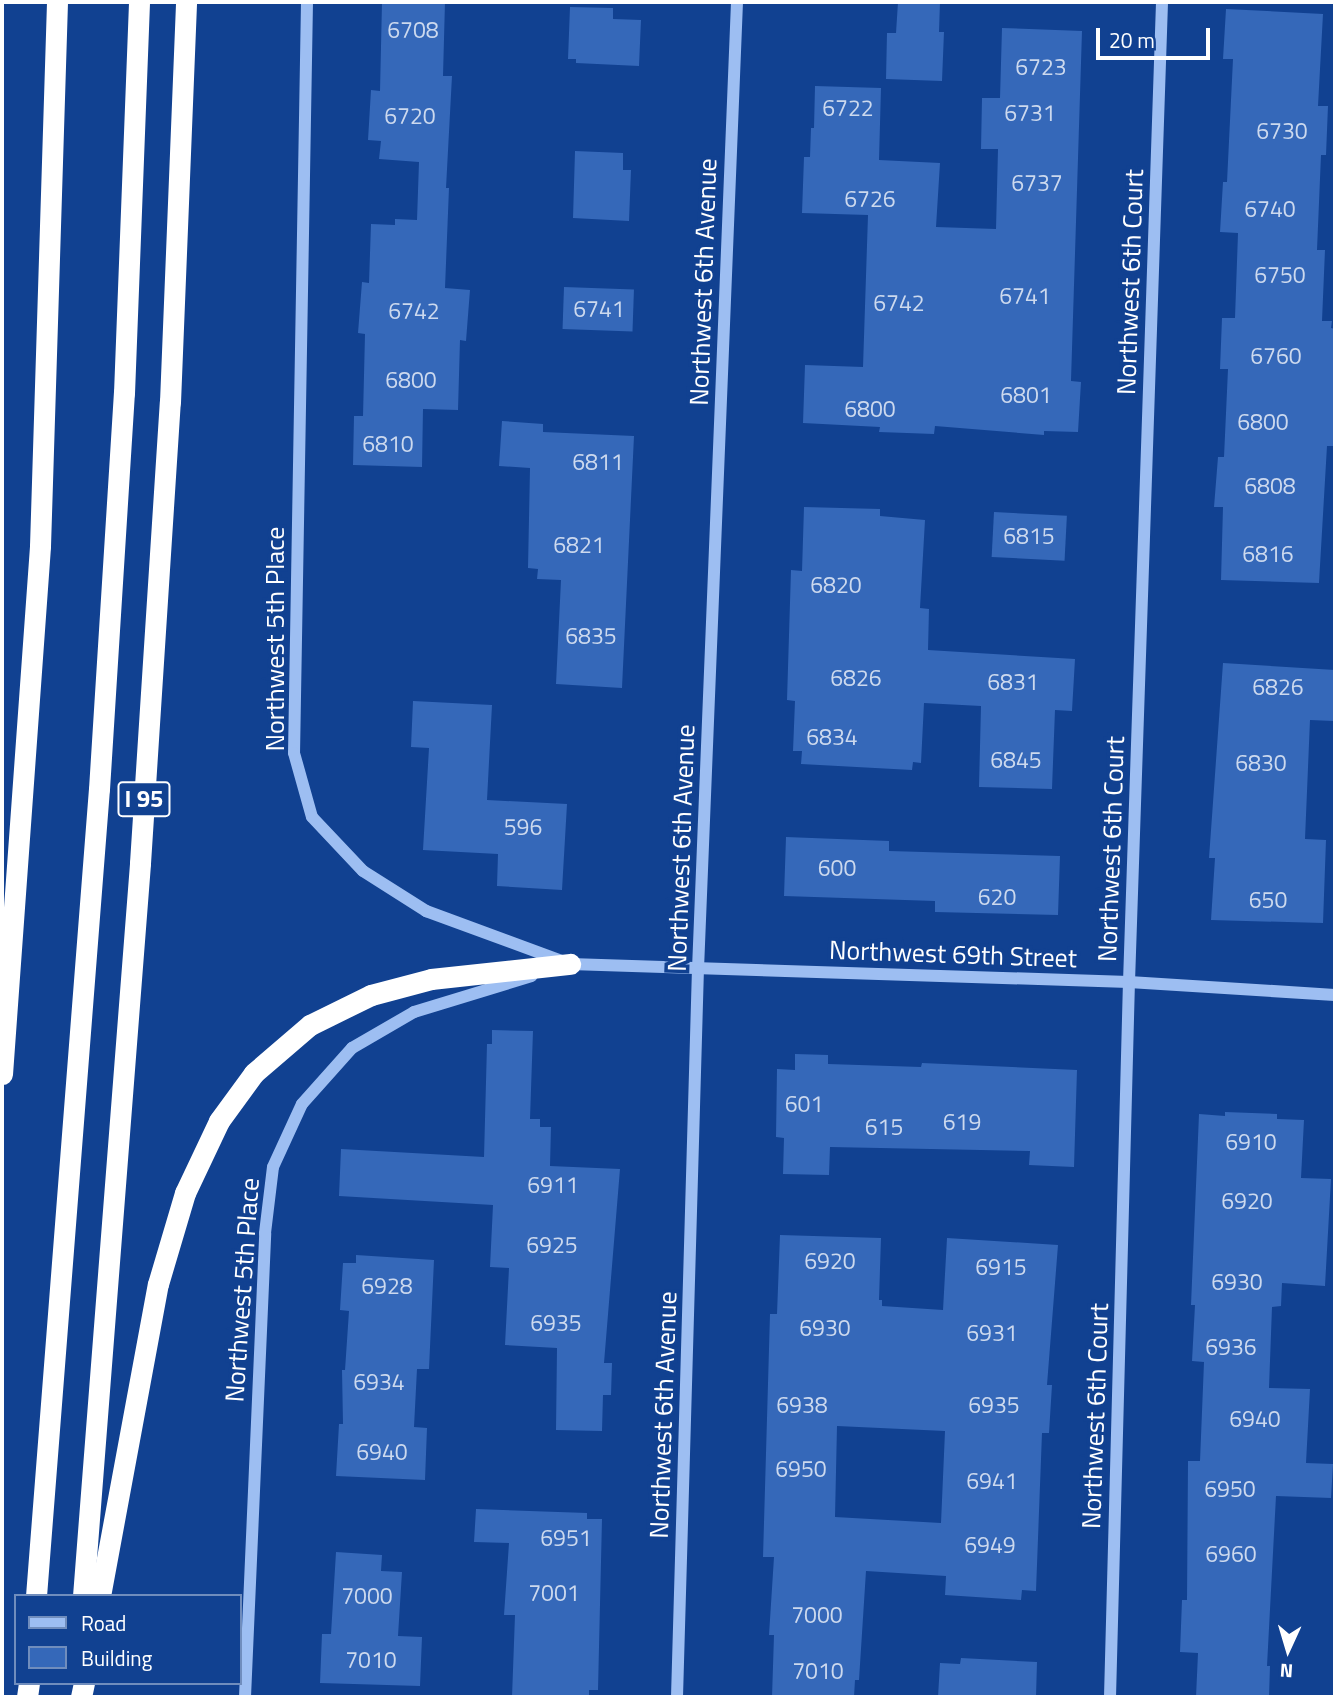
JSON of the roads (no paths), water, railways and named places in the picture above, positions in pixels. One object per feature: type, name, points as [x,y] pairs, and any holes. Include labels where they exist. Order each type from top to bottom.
[{"type":"highway","points":[[2,1074],[40,547],[57,2]]},
{"type":"highway","points":[[36,1594],[99,789],[124,393],[139,2]]},
{"type":"highway","name":"I 95","points":[[83,1594],[140,863],[166,470],[186,2]]},
{"type":"highway","points":[[100,1594],[158,1284],[185,1193],[219,1121],[254,1073],[310,1025],[371,995],[431,979],[570,964]]},
{"type":"street","name":"Northwest 5th Place","points":[[307,2],[294,753],[312,817],[363,871],[426,911],[570,964]]},
{"type":"street","name":"Northwest 6th Avenue","points":[[677,1697],[698,969],[737,2]]},
{"type":"street","name":"Northwest 6th Court","points":[[1110,1697],[1129,982],[1162,2]]},
{"type":"street","name":"Northwest 5th Place","points":[[245,1697],[265,1233],[273,1167],[302,1104],[352,1048],[414,1013],[570,964]]},
{"type":"street","name":"Northwest 69th Street","points":[[570,964],[1129,982],[1335,995]]}]
